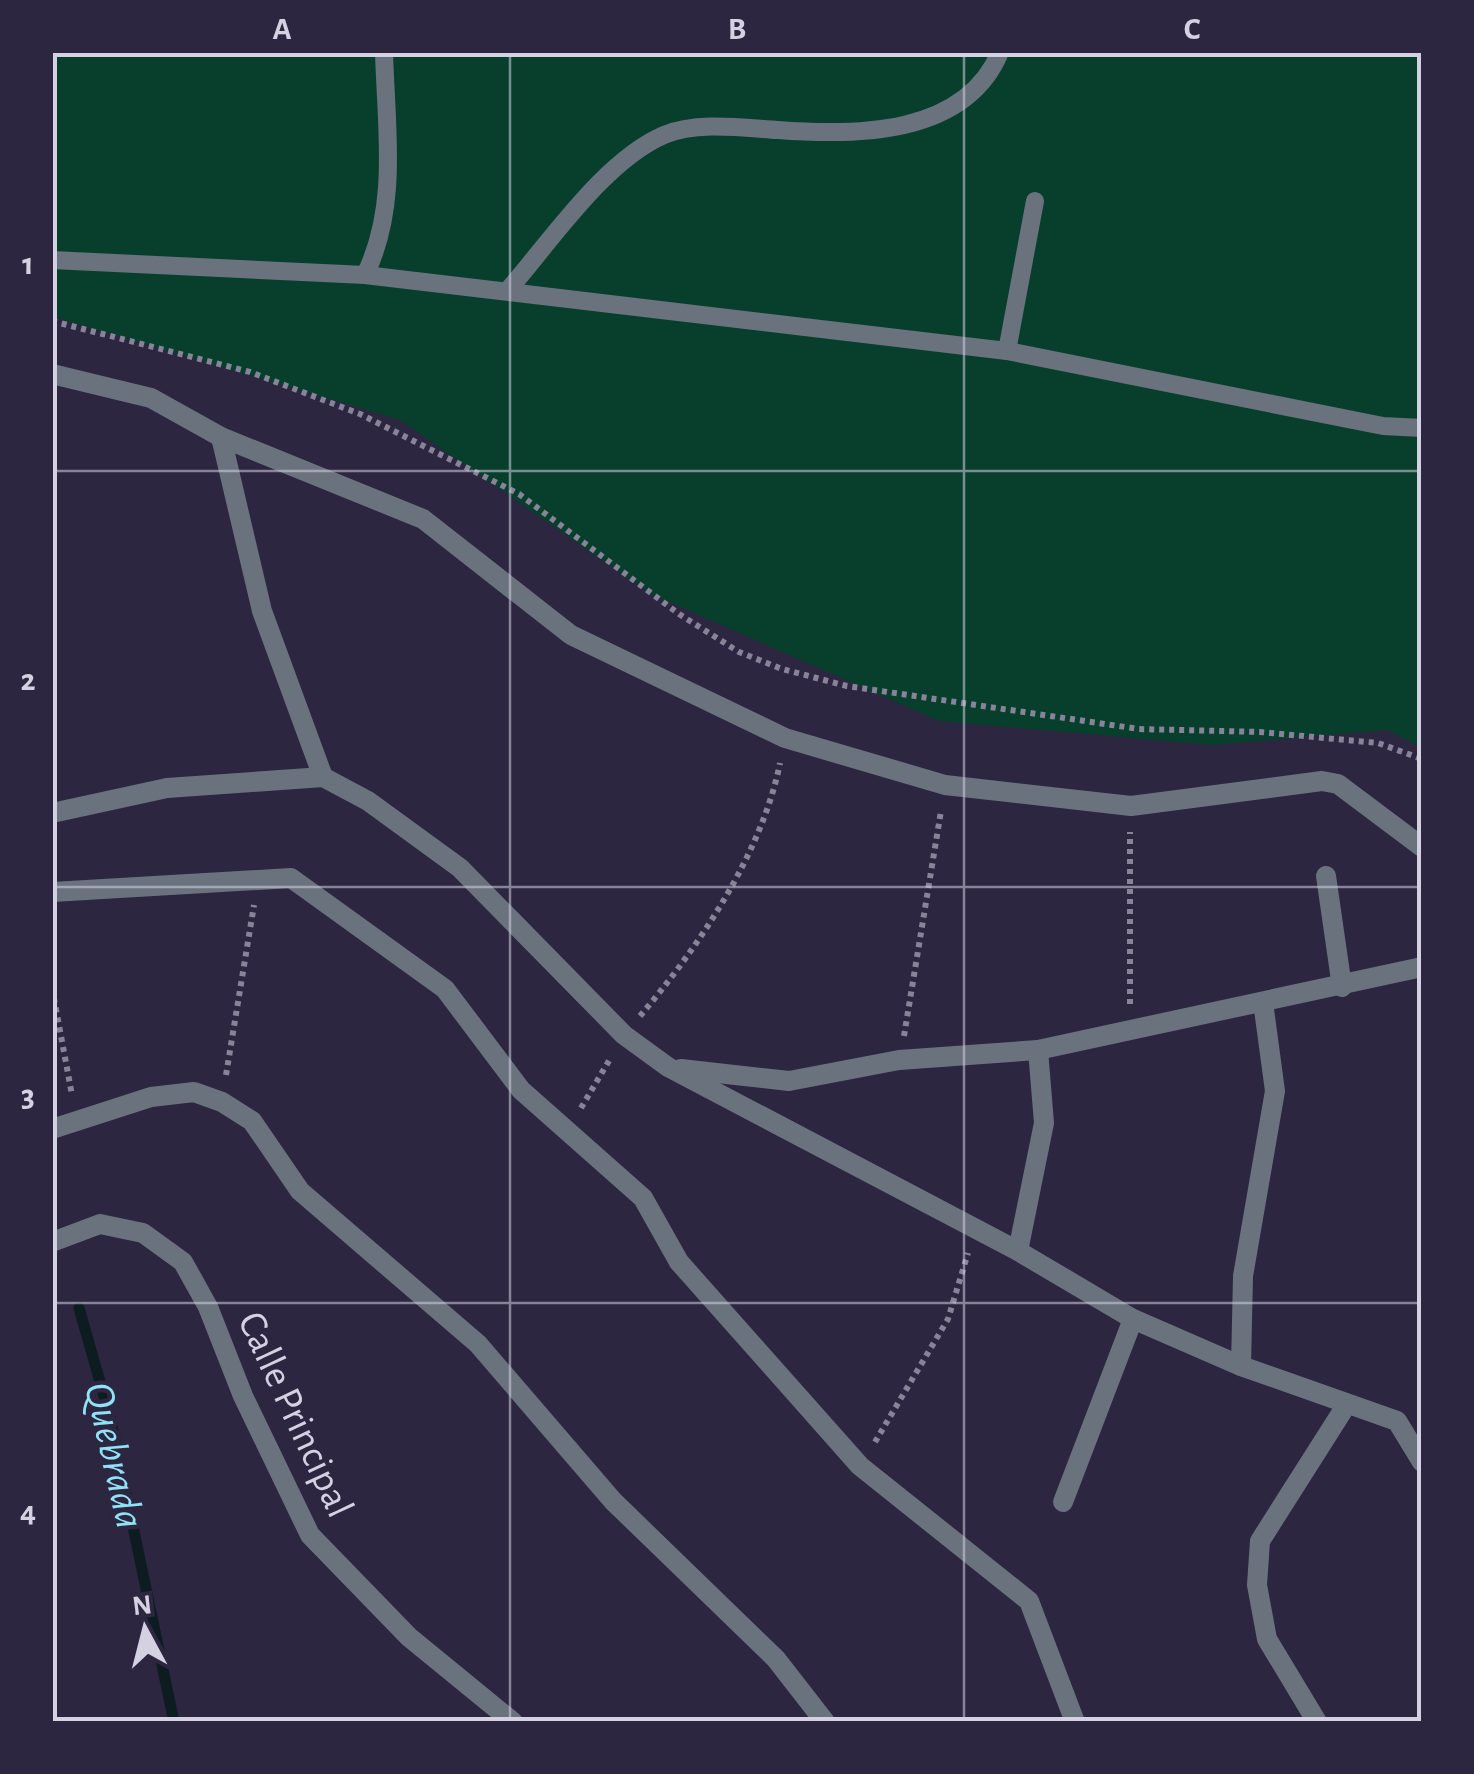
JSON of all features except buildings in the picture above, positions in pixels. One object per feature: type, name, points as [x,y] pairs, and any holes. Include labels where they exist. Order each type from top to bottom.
[{"type":"street","points":[[52,374],[150,398],[221,437],[423,519],[571,635],[785,738],[945,786],[1131,806],[1322,781],[1338,784],[1422,847]]},
{"type":"street","points":[[221,437],[262,611],[323,778]]},
{"type":"street","points":[[53,812],[167,788],[323,778],[368,801],[460,868],[624,1035],[668,1068],[1018,1252],[1133,1318],[1241,1366],[1397,1421],[1422,1462]]},
{"type":"street","points":[[1326,876],[1342,987]]},
{"type":"street","points":[[52,892],[290,878],[444,990],[521,1090],[643,1198],[679,1262],[860,1466],[1030,1601],[1075,1722]]},
{"type":"street","points":[[668,1068],[789,1081],[899,1060],[1038,1050],[1131,1033],[1422,967]]},
{"type":"street","points":[[1241,1366],[1243,1276],[1274,1091],[1262,1002]]},
{"type":"street","points":[[1018,1252],[1044,1123],[1038,1050]]},
{"type":"street","points":[[52,1129],[151,1097],[194,1092],[222,1102],[252,1121],[300,1191],[478,1344],[613,1501],[776,1659],[825,1722]]},
{"type":"street","name":"Calle Principal","points":[[52,1242],[100,1224],[143,1233],[183,1262],[208,1307],[244,1396],[310,1535],[409,1637],[513,1722]]},
{"type":"street","points":[[1064,1502],[1133,1318]]},
{"type":"street","points":[[1318,1722],[1267,1639],[1257,1585],[1260,1541],[1348,1404]]},
{"type":"lane","points":[[365,275],[380,244],[388,194],[384,52]]},
{"type":"lane","points":[[508,290],[630,152],[669,132],[726,127],[824,134],[918,123],[975,95],[1000,52]]},
{"type":"lane","points":[[1007,351],[1034,201]]},
{"type":"lane","points":[[52,260],[365,275],[1007,351],[1383,426],[1422,428]]},
{"type":"path","points":[[52,322],[250,372],[360,414],[519,494],[679,614],[739,652],[782,669],[847,686],[1139,729],[1260,732],[1378,742],[1422,759]]},
{"type":"path","points":[[567,1131],[624,1035],[692,956],[772,804],[785,738]]},
{"type":"path","points":[[899,1060],[945,786]]},
{"type":"path","points":[[1131,806],[1127,939],[1131,1033]]},
{"type":"path","points":[[222,1102],[259,879]]},
{"type":"path","points":[[52,988],[76,1121]]},
{"type":"path","points":[[860,1466],[948,1319],[975,1232]]},
{"type":"green space","points":[[52,53],[1421,53],[1421,747],[1387,730],[1212,745],[939,721],[651,594],[400,420],[53,317]]},
{"type":"waterway","name":"Quebrada","points":[[79,1308],[110,1417],[174,1722]]}]
